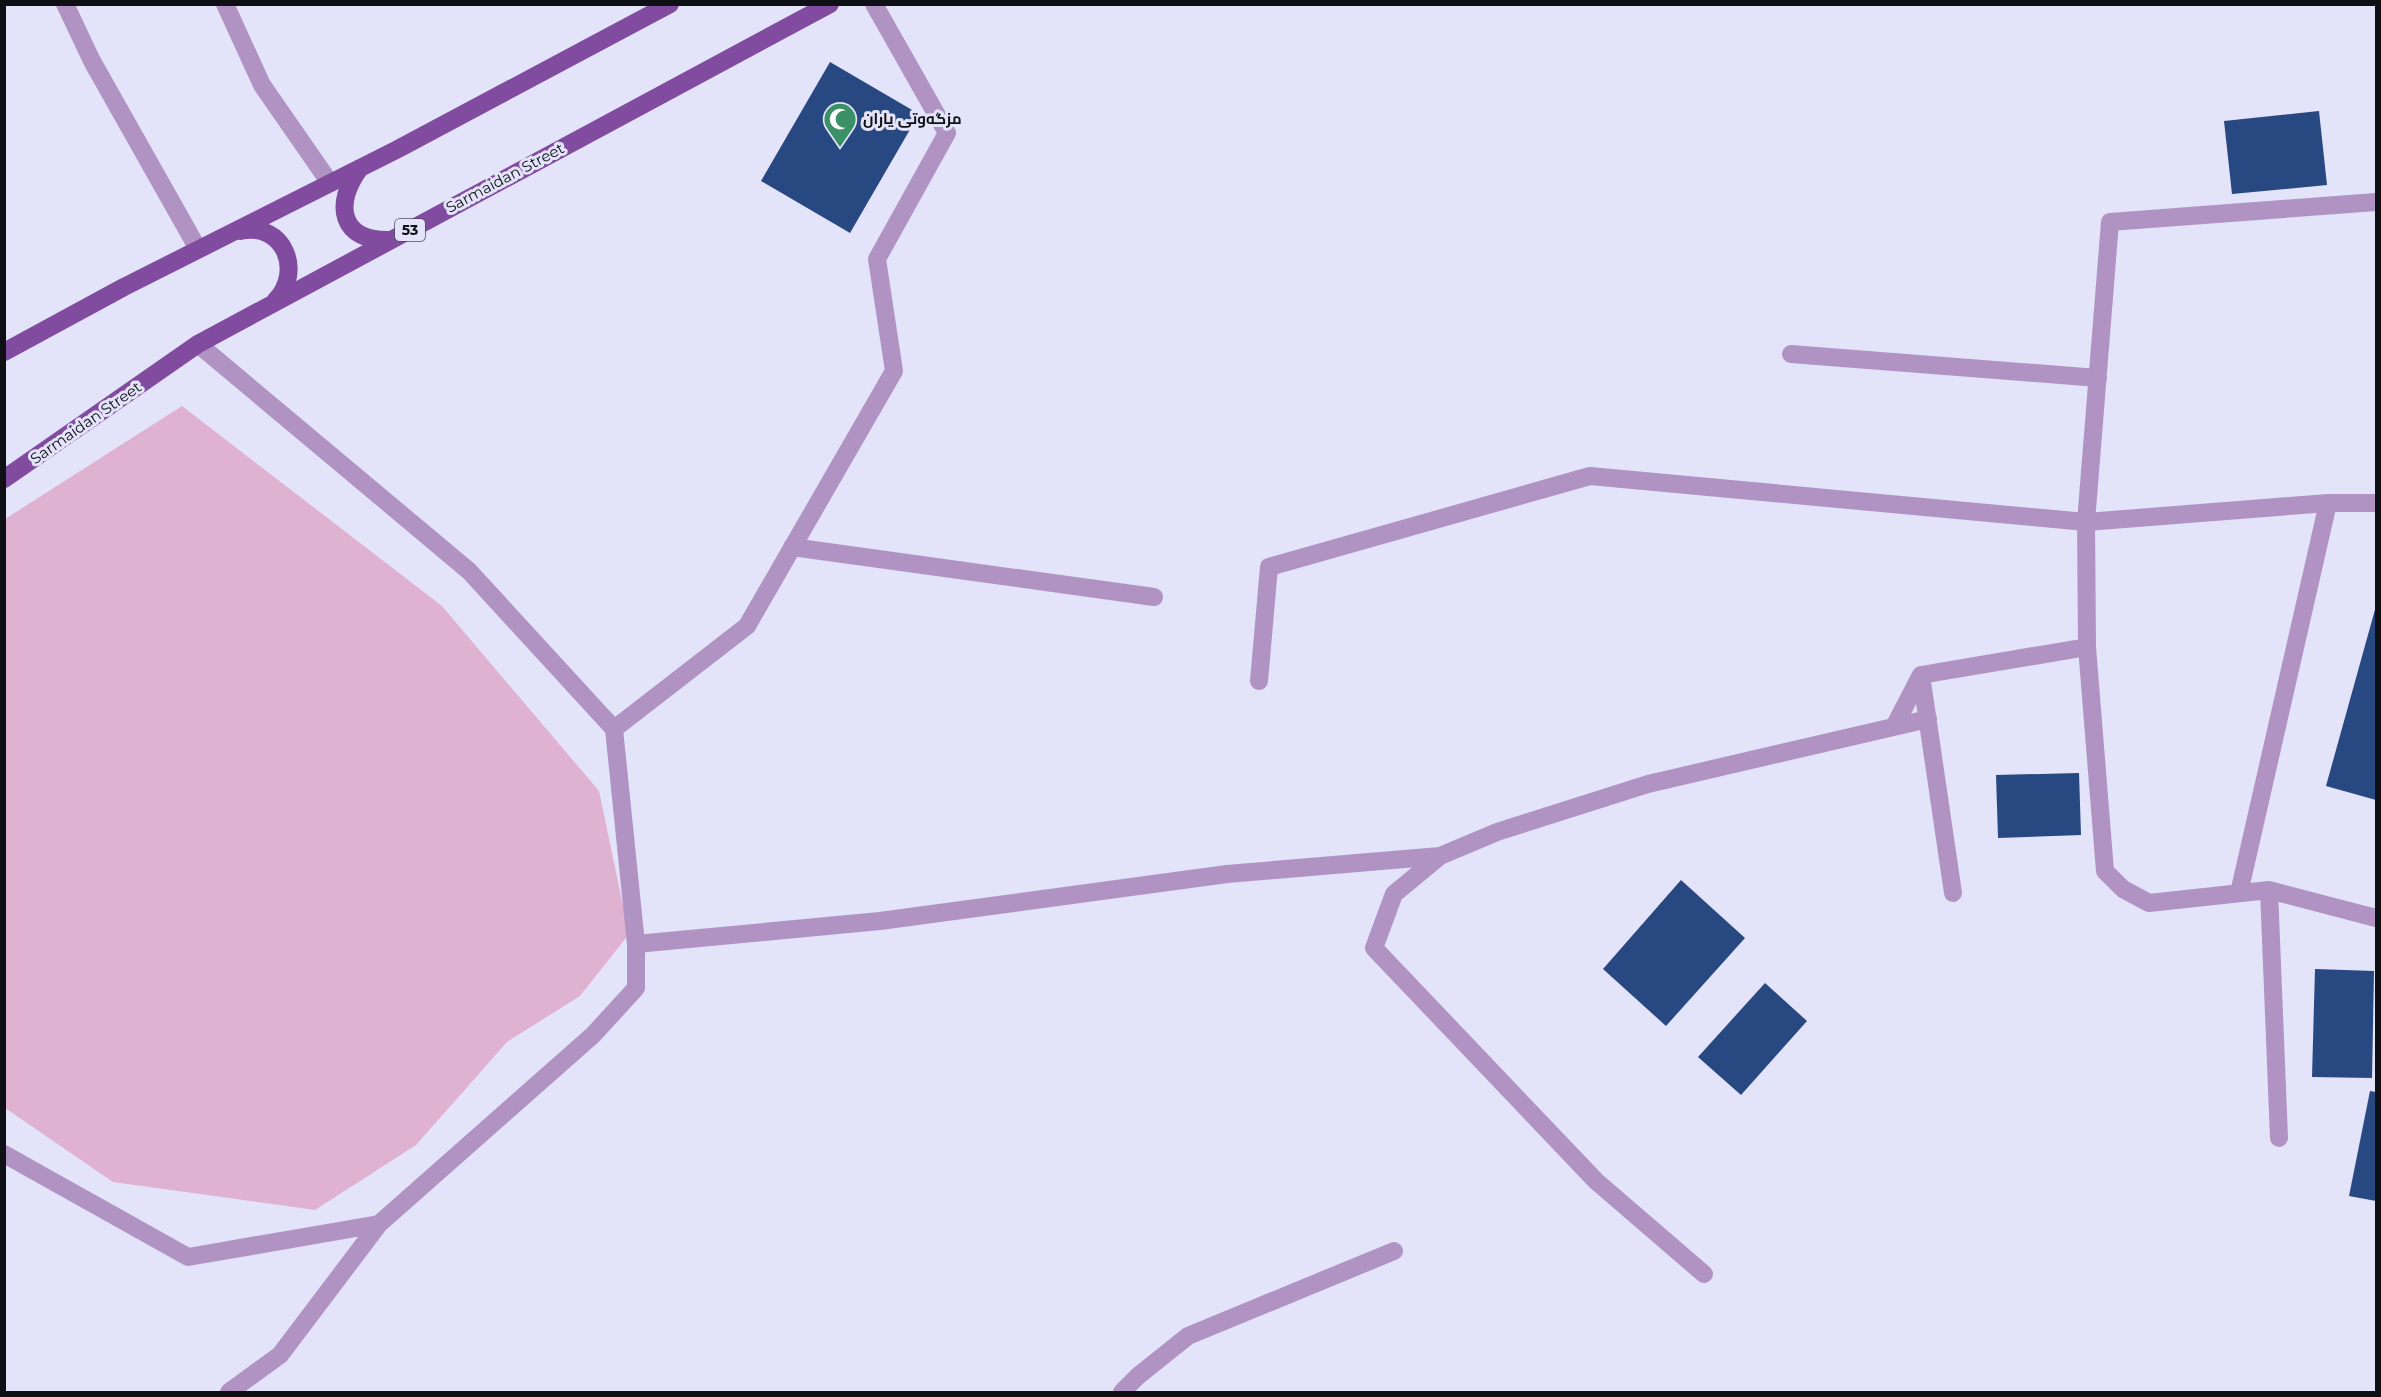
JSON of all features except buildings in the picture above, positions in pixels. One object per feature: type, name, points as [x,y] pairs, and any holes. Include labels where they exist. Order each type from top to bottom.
[{"type":"main road","points":[[4,352],[670,4]]},
{"type":"main road","name":"Sarmaidan Street","points":[[4,479],[198,344],[830,4]]},
{"type":"main road","points":[[360,168],[351,180],[346,195],[346,220],[354,231],[365,236],[376,240],[391,240]]},
{"type":"main road","points":[[234,232],[249,229],[263,231],[275,236],[285,247],[289,261],[288,278],[284,292],[271,305]]},
{"type":"street","points":[[65,4],[92,61],[198,249]]},
{"type":"street","points":[[225,4],[262,85],[330,183]]},
{"type":"street","points":[[614,729],[747,626],[894,371],[877,259],[947,133],[874,4]]},
{"type":"street","points":[[2376,202],[2110,222],[2086,522],[2087,647],[2105,871],[2123,889],[2149,903],[2269,890],[2376,918]]},
{"type":"street","points":[[198,344],[469,571],[614,729],[636,944],[636,988],[607,1019],[379,1224],[280,1355],[229,1392]]},
{"type":"street","points":[[1791,354],[2098,378]]},
{"type":"street","points":[[1259,681],[1269,567],[1590,476],[2086,522],[2328,504],[2376,503]]},
{"type":"street","points":[[2239,893],[2328,504]]},
{"type":"street","points":[[792,547],[1154,597]]},
{"type":"street","points":[[1921,675],[2087,647]]},
{"type":"street","points":[[1921,675],[1953,893]]},
{"type":"street","points":[[1894,727],[1921,675]]},
{"type":"street","points":[[1704,1274],[1596,1180],[1374,948],[1394,894],[1440,856],[1497,832],[1648,784],[1929,719]]},
{"type":"street","points":[[636,944],[880,921],[1227,874],[1440,856]]},
{"type":"street","points":[[2269,890],[2279,1138]]},
{"type":"street","points":[[4,1154],[189,1257],[379,1224]]},
{"type":"street","points":[[1122,1392],[1138,1376],[1188,1336],[1394,1251]]},
{"type":"shaded area","points":[[182,406],[442,606],[599,791],[629,934],[580,996],[507,1042],[416,1145],[315,1210],[113,1182],[5,1108],[5,519]]},
{"type":"place","name":"مزگه‌وتی یاران","points":[[840,148]]}]
